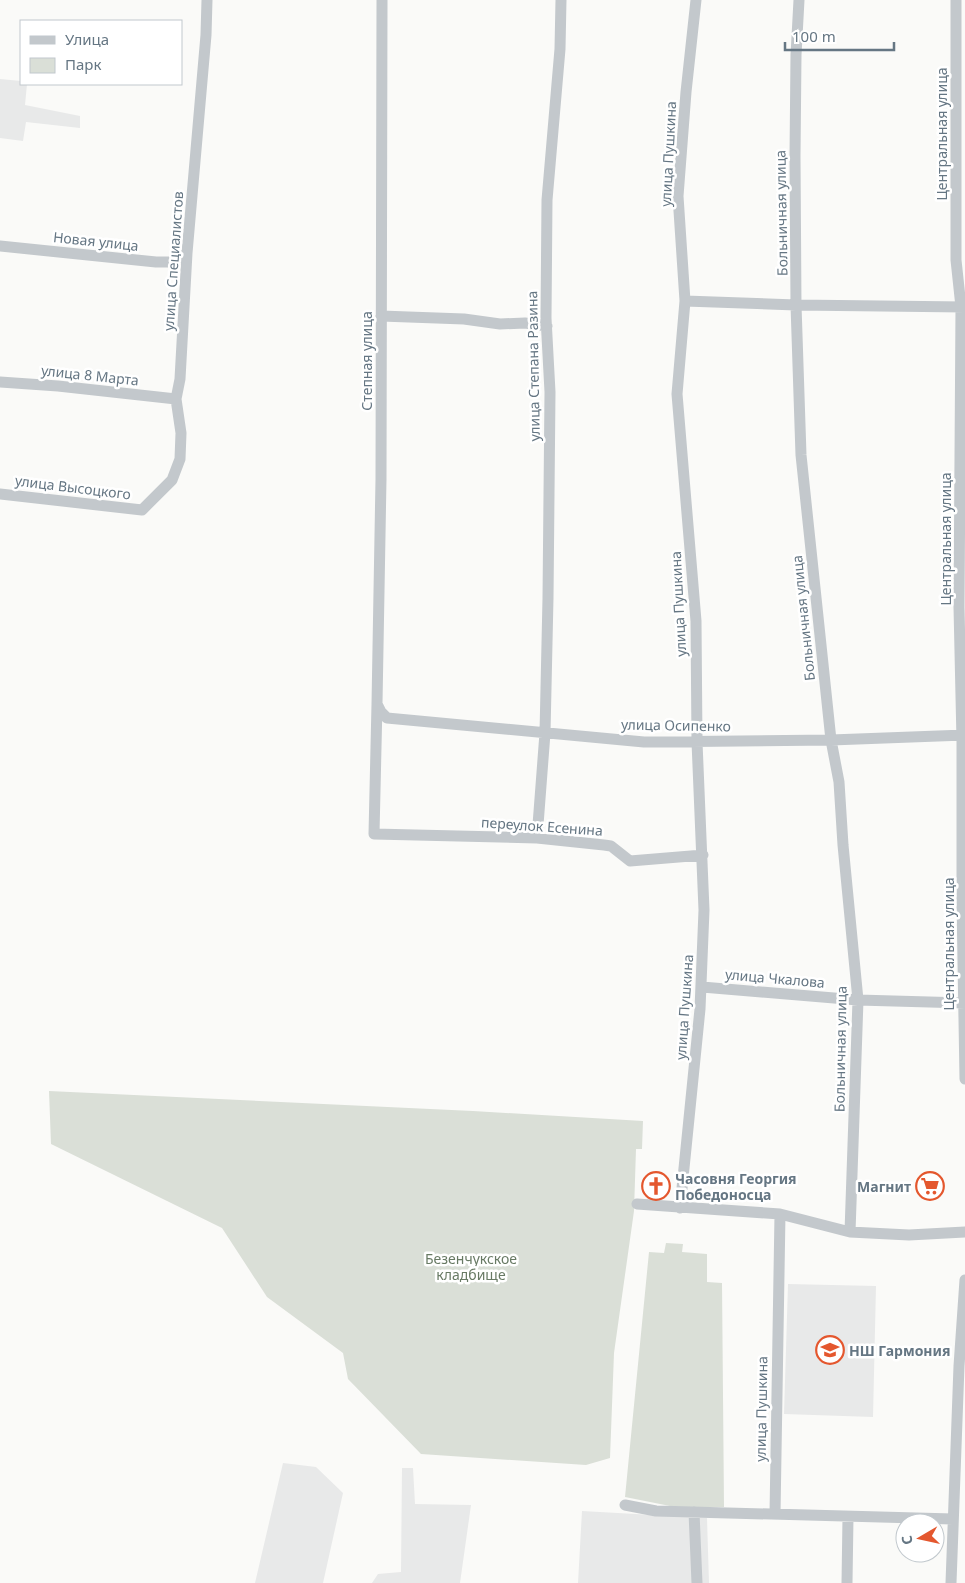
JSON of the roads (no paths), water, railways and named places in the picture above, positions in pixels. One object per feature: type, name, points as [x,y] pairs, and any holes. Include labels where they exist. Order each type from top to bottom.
[{"type":"street","name":"улица Специалистов","points":[[142,510],[172,480],[180,459],[180,433],[176,399],[180,379],[187,253],[207,0]]},
{"type":"street","name":"Степная улица","points":[[374,834],[381,479],[382,0]]},
{"type":"street","name":"улица Степана Разина","points":[[537,838],[545,733],[549,483],[550,392],[547,326],[547,200],[560,49],[561,0]]},
{"type":"street","name":"улица Пушкина","points":[[680,1208],[702,987],[704,910],[697,742],[696,621],[676,394],[686,301],[678,196],[686,92],[696,0]]},
{"type":"street","name":"Больничная улица","points":[[799,0],[796,55],[796,305],[801,455],[831,740],[839,782],[858,1000],[850,1232]]},
{"type":"street","name":"Центральная улица","points":[[956,0],[956,260],[963,307],[959,607],[964,735],[965,1079]]},
{"type":"street","name":"Новая улица","points":[[0,246],[156,262],[171,262],[187,253]]},
{"type":"street","points":[[686,301],[796,305],[963,307]]},
{"type":"street","points":[[380,316],[464,319],[500,324],[525,323],[547,326]]},
{"type":"street","name":"улица 8 Марта","points":[[0,382],[58,386],[176,399]]},
{"type":"street","name":"улица Высоцкого","points":[[0,494],[142,510]]},
{"type":"street","name":"улица Осипенко","points":[[377,704],[387,718],[644,742],[831,740],[964,735]]},
{"type":"street","name":"переулок Есенина","points":[[374,834],[537,838],[610,846],[630,862],[703,855]]},
{"type":"street","name":"улица Чкалова","points":[[702,987],[858,1000],[964,1003]]},
{"type":"street","points":[[637,1204],[780,1214],[850,1232],[908,1235],[965,1232]]},
{"type":"street","name":"улица Пушкина","points":[[775,1514],[780,1214]]},
{"type":"street","points":[[951,1583],[959,1366],[965,1280]]},
{"type":"street","points":[[625,1505],[656,1511],[953,1519]]},
{"type":"street","points":[[694,1512],[697,1583]]},
{"type":"street","points":[[847,1583],[848,1517]]},
{"type":"place","name":"Часовня Георгия Победоносца","points":[[656,1186]]},
{"type":"place","name":"Магнит","points":[[930,1186]]},
{"type":"place","name":"НШ Гармония","points":[[830,1350]]},
{"type":"park label","name":"Безенчукское кладбище","points":[[471,1266]]}]
